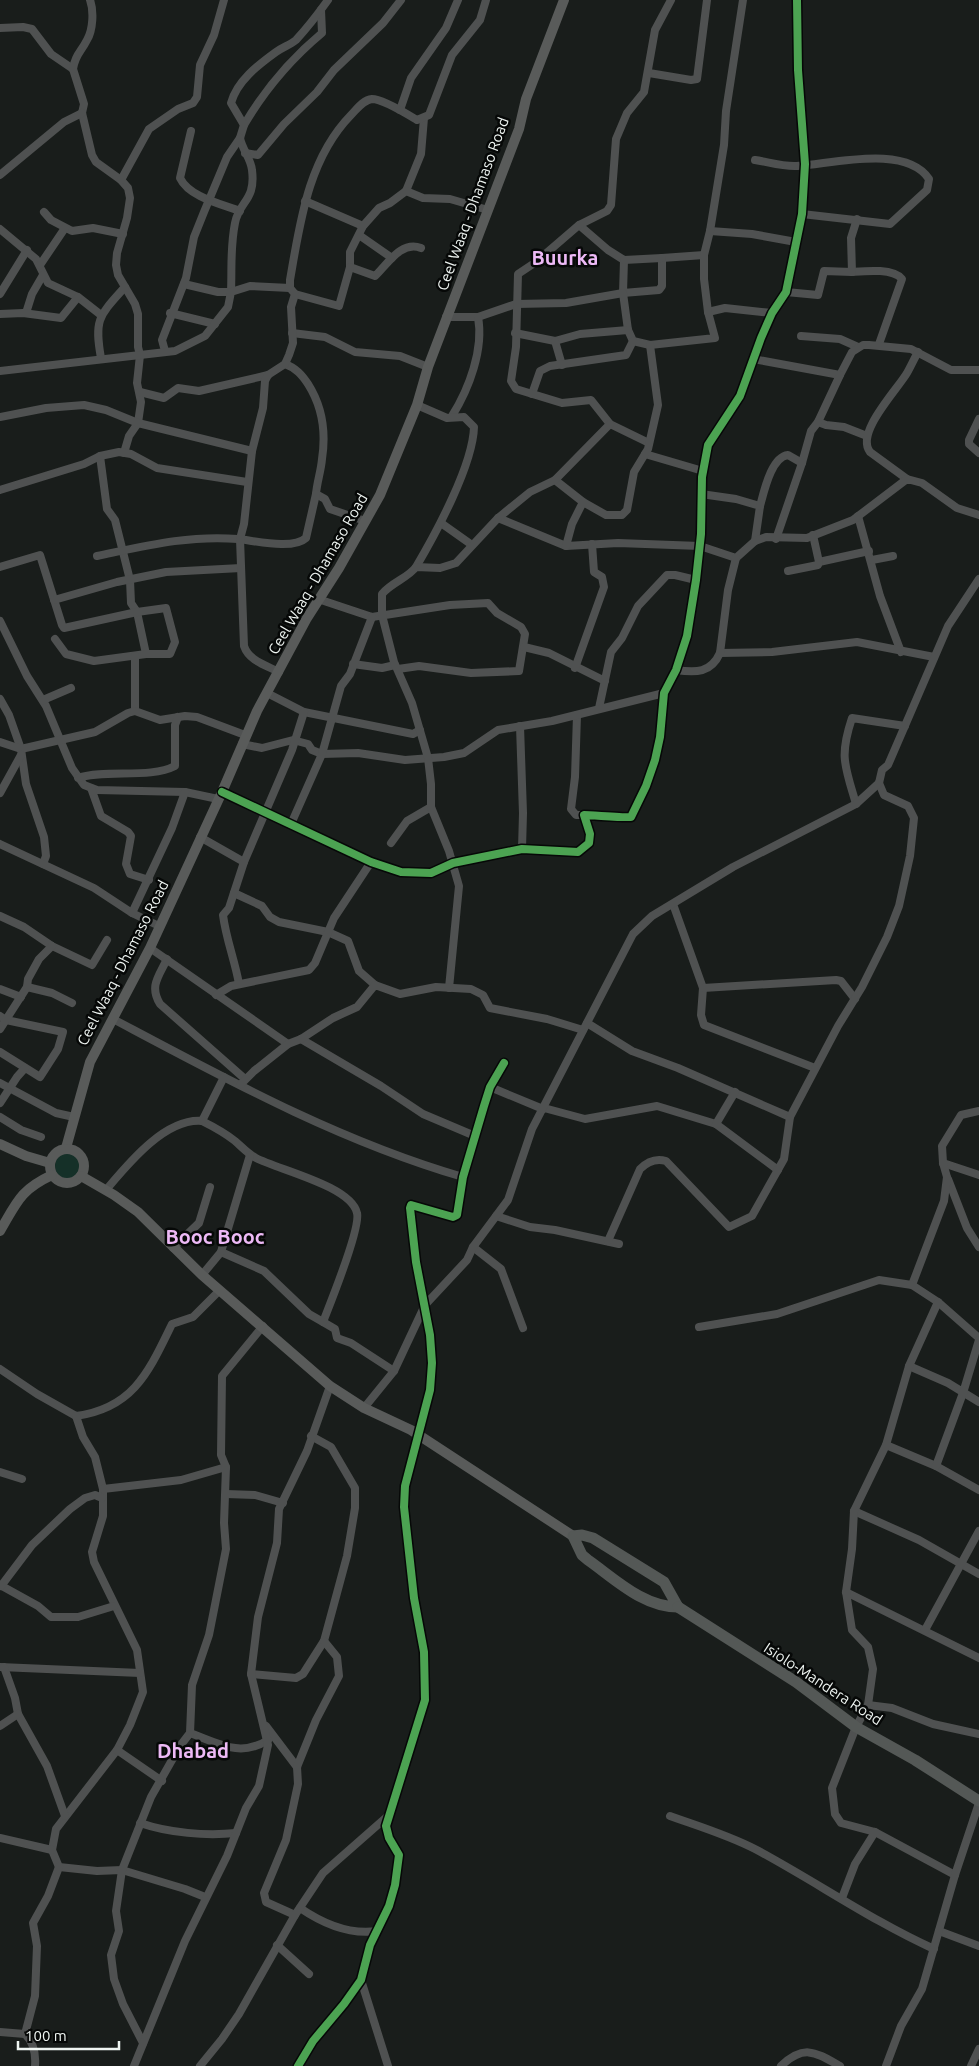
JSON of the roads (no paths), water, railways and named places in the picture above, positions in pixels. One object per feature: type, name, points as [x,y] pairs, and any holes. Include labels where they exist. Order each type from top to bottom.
[{"type":"highway","points":[[582,1535],[594,1538],[664,1582],[678,1607],[664,1607],[650,1602],[582,1555],[573,1536],[582,1535]]},
{"type":"highway","name":"Isiolo-Mandera Road","points":[[678,1607],[796,1682],[856,1727],[915,1760],[979,1802]]},
{"type":"main road","name":"Ceel Waaq - Dhamaso Road","points":[[66,1148],[90,1062],[150,948],[244,739],[318,599],[380,495],[417,405],[446,317],[488,210],[518,129],[526,99],[564,0]]},
{"type":"main road","points":[[0,1144],[26,1156],[50,1163]]},
{"type":"main road","points":[[66,1148],[76,1150],[84,1159],[85,1169],[81,1176],[68,1183],[56,1179],[52,1175],[50,1163],[56,1152],[66,1148]]},
{"type":"main road","points":[[0,1231],[23,1193],[34,1183],[52,1175]]},
{"type":"main road","points":[[81,1176],[106,1190],[138,1212],[202,1275],[264,1326],[288,1351],[330,1386],[364,1408],[419,1435],[573,1536]]},
{"type":"street","points":[[90,0],[92,23],[88,40],[75,57],[73,69],[84,104],[82,113],[92,155],[96,162],[121,180],[128,188],[130,198],[116,265],[118,275],[135,304],[138,314],[138,347],[140,355],[138,383],[140,392],[138,423],[129,436],[124,453]]},
{"type":"street","points":[[121,180],[148,129],[178,109],[193,103],[197,97],[200,65],[214,35],[224,0]]},
{"type":"street","points":[[244,125],[231,103],[234,91],[245,78],[276,52],[296,40],[328,0]]},
{"type":"street","points":[[246,152],[258,155],[284,124],[317,92],[334,70],[382,24],[401,0]]},
{"type":"street","points":[[400,110],[411,78],[446,28],[458,0]]},
{"type":"street","points":[[140,392],[164,398],[178,388],[199,391],[268,375],[285,364],[293,343],[291,307],[298,228],[305,201],[330,140],[362,103],[370,99],[378,100],[417,120],[430,114],[452,55],[480,20],[486,0]]},
{"type":"street","points":[[649,443],[610,424],[591,400],[562,403],[516,389],[511,381],[516,347],[518,274],[536,262],[579,225],[607,211],[611,206],[616,139],[627,113],[644,92],[649,73],[650,51],[655,30],[664,11],[672,0]]},
{"type":"street","points":[[649,73],[691,80],[697,79],[706,0]]},
{"type":"street","points":[[633,341],[650,345],[715,338],[708,312],[704,278],[704,254],[710,231],[744,0]]},
{"type":"street","points":[[577,715],[575,777],[571,809],[576,815],[607,814],[626,819],[631,817],[646,786],[655,760],[660,737],[664,693],[676,670],[687,636],[700,546],[701,494],[708,445],[740,396],[772,313],[786,292],[802,214],[805,164],[798,70],[796,0]]},
{"type":"street","points":[[165,351],[162,340],[170,313],[184,284],[194,237],[227,157],[240,138],[244,125],[254,108],[305,47],[322,32],[321,10]]},
{"type":"street","points":[[0,28],[24,27],[32,29],[51,54],[73,69]]},
{"type":"street","points":[[0,175],[64,122],[82,113]]},
{"type":"street","points":[[184,284],[218,292],[231,292],[250,286],[292,291],[339,306],[350,267],[350,252],[363,226],[379,208],[390,203],[406,191],[421,154],[424,118]]},
{"type":"street","points":[[191,131],[180,178],[187,188],[240,211]]},
{"type":"street","points":[[0,371],[101,358],[176,351],[199,339],[216,324],[228,307],[231,292],[230,254],[235,220],[250,197],[252,188],[252,168],[240,138]]},
{"type":"street","points":[[755,160],[797,166],[850,159],[897,160],[923,170],[929,179],[927,190],[890,224],[802,214]]},
{"type":"street","points":[[406,191],[424,198],[450,199],[488,210]]},
{"type":"street","points":[[305,201],[363,226]]},
{"type":"street","points":[[44,212],[51,220],[65,228],[77,231],[93,228],[123,234]]},
{"type":"street","points":[[852,272],[851,238],[857,219]]},
{"type":"street","points":[[579,225],[608,250],[624,260],[704,254]]},
{"type":"street","points":[[40,265],[65,228]]},
{"type":"street","points":[[0,229],[27,250],[40,265],[48,283],[78,297],[101,315]]},
{"type":"street","points":[[710,231],[752,234],[796,242]]},
{"type":"street","points":[[359,235],[392,258]]},
{"type":"street","points":[[350,267],[375,276],[392,258],[407,247],[421,248]]},
{"type":"street","points":[[0,294],[27,250]]},
{"type":"street","points":[[446,317],[478,317],[516,304],[566,303],[623,293],[659,290],[662,286],[662,258]]},
{"type":"street","points":[[624,260],[623,293],[628,330],[633,341]]},
{"type":"street","points":[[786,292],[818,295],[824,271],[873,271],[899,275],[902,278],[879,344]]},
{"type":"street","points":[[26,313],[32,294],[43,275]]},
{"type":"street","points":[[101,358],[97,333],[101,315],[125,288]]},
{"type":"street","points":[[0,314],[26,313],[61,318],[78,297]]},
{"type":"street","points":[[708,312],[726,308],[772,313]]},
{"type":"street","points":[[170,313],[216,324]]},
{"type":"street","points":[[452,416],[465,391],[479,344],[478,317]]},
{"type":"street","points":[[515,333],[555,341],[580,334],[628,330]]},
{"type":"street","points":[[292,333],[325,338],[355,352],[400,356],[428,367]]},
{"type":"street","points":[[801,336],[840,339],[858,347]]},
{"type":"street","points":[[555,341],[562,364]]},
{"type":"street","points":[[532,394],[540,371],[550,366],[626,355],[633,341]]},
{"type":"street","points":[[776,539],[802,463],[810,431],[818,422],[852,352],[858,347],[879,344],[918,352],[951,370],[979,370]]},
{"type":"street","points":[[555,480],[583,502],[606,515],[625,513],[634,472],[645,454],[649,443],[658,405],[650,345]]},
{"type":"street","points":[[918,352],[906,374],[885,402],[867,436],[867,446],[870,452],[907,479],[922,483],[958,508],[979,515]]},
{"type":"street","points":[[753,359],[840,375]]},
{"type":"street","points":[[97,556],[181,539],[240,539],[292,544],[303,541],[306,538],[323,450],[320,408],[318,401],[303,377],[296,369],[285,364]]},
{"type":"street","points":[[268,375],[265,382],[261,417],[252,451],[247,482],[244,524],[240,539],[241,568],[244,646],[246,653],[253,660],[279,672]]},
{"type":"street","points":[[0,417],[46,408],[84,404],[106,410],[138,423],[252,451]]},
{"type":"street","points":[[417,405],[447,418],[452,416],[464,417],[474,427],[474,438],[441,524],[416,566],[410,573],[394,582],[382,594],[382,615],[397,667],[428,758],[431,807],[453,863],[459,895],[449,988]]},
{"type":"street","points":[[979,419],[968,440],[969,444],[979,453]]},
{"type":"street","points":[[818,422],[826,426],[844,427],[867,436]]},
{"type":"street","points":[[416,566],[440,568],[452,566],[460,560],[498,518],[530,492],[555,480],[610,424]]},
{"type":"street","points":[[0,490],[84,464],[100,456],[124,453],[131,454],[157,468],[247,482]]},
{"type":"street","points":[[645,454],[703,471]]},
{"type":"street","points":[[755,541],[760,506],[768,476],[781,457],[788,455],[802,463]]},
{"type":"street","points":[[100,456],[107,509],[114,520],[130,580],[131,603],[137,612],[146,654]]},
{"type":"street","points":[[676,670],[693,673],[701,672],[714,663],[720,653],[728,590],[736,558],[755,541],[766,537],[803,539],[813,535],[858,516],[907,479]]},
{"type":"street","points":[[316,494],[325,499],[330,509],[365,521]]},
{"type":"street","points":[[701,494],[736,499],[760,506]]},
{"type":"street","points":[[566,546],[572,524],[583,502]]},
{"type":"street","points":[[858,516],[872,560],[880,596],[901,652]]},
{"type":"street","points":[[498,518],[566,546],[618,543],[700,546],[736,558]]},
{"type":"street","points":[[441,524],[472,545]]},
{"type":"street","points":[[813,535],[819,562]]},
{"type":"street","points":[[575,668],[604,587],[602,577],[594,572],[592,544]]},
{"type":"street","points":[[788,571],[869,551]]},
{"type":"street","points":[[0,567],[40,555],[64,628],[137,612],[166,608],[175,642],[172,652],[94,661],[66,654],[55,639]]},
{"type":"street","points":[[872,560],[893,556]]},
{"type":"street","points":[[54,600],[117,582],[166,572],[241,568]]},
{"type":"street","points":[[599,708],[611,652],[622,638],[638,606],[658,582],[667,576],[675,575],[696,580]]},
{"type":"street","points":[[364,1408],[394,1371],[425,1305],[461,1268],[473,1247],[508,1200],[532,1129],[634,934],[652,916],[761,851],[856,804],[879,782],[882,770],[888,765],[948,626],[979,579]]},
{"type":"street","points":[[318,599],[372,617],[450,605],[488,603],[497,614],[521,627],[525,634],[519,671],[471,673],[419,666],[382,668],[353,664]]},
{"type":"street","points":[[291,824],[322,754],[341,686],[350,674],[372,617]]},
{"type":"street","points":[[0,621],[27,676],[43,700],[78,778],[91,788],[101,816],[128,832],[131,836],[126,864],[130,874],[149,880]]},
{"type":"street","points":[[720,653],[778,652],[856,642],[934,657]]},
{"type":"street","points":[[524,647],[549,654],[605,681]]},
{"type":"street","points":[[135,656],[135,711]]},
{"type":"street","points":[[43,700],[71,688]]},
{"type":"street","points":[[268,693],[304,712],[413,734],[420,730]]},
{"type":"street","points":[[0,792],[21,752],[60,739],[102,730],[110,722],[135,711],[160,720],[178,717],[197,717],[262,748],[293,740],[308,744],[312,750],[322,754],[349,753],[405,760],[456,756],[469,750],[493,732],[577,715],[664,693]]},
{"type":"street","points":[[0,699],[9,715],[21,752],[26,784],[46,845],[46,856],[43,864]]},
{"type":"street","points":[[239,984],[235,962],[227,944],[223,915],[229,908],[244,862],[292,750],[293,740],[304,712]]},
{"type":"street","points":[[78,778],[119,772],[162,770],[175,766],[175,725],[178,717]]},
{"type":"street","points":[[856,804],[843,762],[845,741],[852,718],[905,726]]},
{"type":"street","points":[[520,726],[523,813],[522,849]]},
{"type":"street","points":[[0,742],[21,752]]},
{"type":"street","points":[[608,1241],[640,1169],[644,1164],[661,1160],[666,1161],[729,1227],[752,1216],[784,1159],[790,1117],[815,1068],[855,999],[887,937],[899,906],[914,828],[914,818],[908,806],[884,795],[879,782]]},
{"type":"street","points":[[91,788],[220,795],[266,812],[278,820],[291,824],[371,862],[401,872],[414,873],[431,873],[453,863],[522,849],[578,852],[589,843],[590,834],[584,815]]},
{"type":"street","points":[[132,913],[172,828],[185,792]]},
{"type":"street","points":[[391,843],[407,821],[431,807]]},
{"type":"street","points":[[200,837],[244,862]]},
{"type":"street","points":[[0,844],[99,891],[132,913],[159,926]]},
{"type":"street","points":[[216,995],[222,989],[239,984],[309,970],[315,963],[334,918],[371,862]]},
{"type":"street","points":[[234,893],[262,906],[270,917],[279,922],[328,932],[348,942],[359,971],[375,985],[400,994],[413,994],[436,987],[471,989],[483,995],[490,1008],[585,1027],[632,1052],[735,1092],[790,1117]]},
{"type":"street","points":[[672,904],[703,988],[700,1015],[704,1025],[815,1068]]},
{"type":"street","points":[[0,916],[24,927],[52,946],[92,965],[107,940]]},
{"type":"street","points":[[0,1029],[3,1018],[27,987],[28,979],[38,959],[52,946]]},
{"type":"street","points":[[150,948],[288,1044]]},
{"type":"street","points":[[167,960],[155,985],[154,994],[160,1004],[243,1082],[292,1113],[420,1164],[463,1177]]},
{"type":"street","points":[[703,988],[836,980],[842,981],[855,999]]},
{"type":"street","points":[[243,1082],[288,1044],[301,1039],[333,1018],[357,1008],[375,985]]},
{"type":"street","points":[[27,987],[52,993],[72,1003]]},
{"type":"street","points":[[0,989],[21,997]]},
{"type":"street","points":[[0,1052],[40,1077],[58,1049],[63,1032],[3,1018]]},
{"type":"street","points":[[113,1019],[224,1077],[243,1082]]},
{"type":"street","points":[[301,1039],[381,1086],[423,1114],[475,1136]]},
{"type":"street","points":[[298,2066],[313,2041],[361,1980],[370,1946],[389,1906],[395,1885],[399,1855],[389,1838],[386,1826],[425,1700],[424,1652],[414,1598],[404,1507],[404,1486],[430,1390],[432,1363],[425,1305],[416,1262],[411,1205],[428,1212],[455,1217],[459,1211],[463,1177],[475,1136],[490,1087],[504,1063]]},
{"type":"street","points":[[0,1103],[25,1068]]},
{"type":"street","points":[[202,1121],[224,1077]]},
{"type":"street","points":[[0,1083],[56,1113],[74,1118]]},
{"type":"street","points":[[490,1087],[544,1109],[586,1119],[656,1106],[716,1124],[778,1170]]},
{"type":"street","points":[[716,1124],[735,1092]]},
{"type":"street","points":[[979,1111],[961,1115],[942,1146],[943,1163],[947,1177],[967,1228],[979,1247]]},
{"type":"street","points":[[0,1117],[21,1130],[41,1137]]},
{"type":"street","points":[[106,1190],[131,1160],[167,1131],[182,1122],[202,1121],[221,1132],[250,1155],[327,1186],[348,1200],[358,1216],[353,1236],[323,1322]]},
{"type":"street","points":[[202,1275],[221,1252],[250,1155]]},
{"type":"street","points":[[943,1163],[979,1175]]},
{"type":"street","points":[[912,1285],[944,1201],[947,1177]]},
{"type":"street","points":[[173,1248],[199,1224],[210,1187]]},
{"type":"street","points":[[496,1216],[530,1227],[619,1244]]},
{"type":"street","points":[[473,1247],[501,1269],[523,1328]]},
{"type":"street","points":[[221,1252],[264,1271],[309,1314],[334,1329],[337,1338],[351,1343],[394,1371]]},
{"type":"street","points":[[699,1327],[777,1314],[879,1280],[912,1285],[938,1302],[979,1339],[963,1392],[936,1466]]},
{"type":"street","points":[[76,1416],[106,1409],[131,1392],[140,1383],[151,1365],[172,1324],[193,1317],[220,1290]]},
{"type":"street","points":[[938,1302],[909,1366],[886,1444],[854,1511],[852,1550],[846,1592],[852,1630],[868,1647],[873,1669],[868,1705],[856,1727],[832,1788],[835,1814],[841,1823],[875,1832],[955,1875]]},
{"type":"street","points":[[143,2043],[123,2004],[114,1979],[111,1955],[119,1931],[116,1911],[122,1870],[151,1797],[180,1746],[190,1733],[192,1685],[209,1636],[226,1549],[224,1523],[226,1468],[222,1455],[222,1376],[264,1326]]},
{"type":"street","points":[[909,1366],[963,1392],[979,1402]]},
{"type":"street","points":[[0,1379],[1,1370],[37,1394],[76,1416],[83,1437],[95,1457],[102,1494],[103,1516],[92,1552],[97,1570],[114,1606],[126,1623],[135,1643],[143,1692],[130,1725],[117,1750],[56,1829],[52,1850],[59,1867],[48,1896],[33,1923],[36,1946],[35,1996],[25,2034]]},
{"type":"street","points":[[134,2066],[205,1897],[227,1856],[246,1808],[259,1786],[268,1740],[251,1674],[258,1617],[277,1543],[280,1509],[307,1451],[330,1386]]},
{"type":"street","points":[[251,1674],[300,1676],[324,1640],[348,1556],[355,1508],[355,1488],[332,1447],[312,1436]]},
{"type":"street","points":[[886,1444],[936,1466],[979,1490]]},
{"type":"street","points":[[114,1606],[78,1617],[51,1617],[38,1606],[0,1585],[32,1545],[84,1498],[181,1480],[226,1468]]},
{"type":"street","points":[[0,1472],[22,1479]]},
{"type":"street","points":[[226,1494],[255,1495],[283,1503]]},
{"type":"street","points":[[854,1511],[919,1540],[979,1574]]},
{"type":"street","points":[[925,1630],[979,1531]]},
{"type":"street","points":[[846,1592],[979,1658]]},
{"type":"street","points":[[294,1915],[266,1902],[264,1893],[286,1840],[298,1784],[297,1767],[316,1720],[339,1676],[337,1657],[324,1640]]},
{"type":"street","points":[[65,1816],[47,1766],[18,1714],[16,1698],[2,1667],[140,1673]]},
{"type":"street","points":[[868,1705],[892,1708],[933,1724],[979,1734]]},
{"type":"street","points":[[0,1726],[18,1714]]},
{"type":"street","points":[[263,1723],[297,1767]]},
{"type":"street","points":[[190,1733],[216,1742],[222,1747],[233,1749],[258,1746],[268,1740]]},
{"type":"street","points":[[117,1750],[162,1780]]},
{"type":"street","points":[[886,2066],[901,2026],[922,1989],[955,1875],[979,1802]]},
{"type":"street","points":[[200,2066],[235,2020],[294,1915],[323,1873],[389,1815]]},
{"type":"street","points":[[670,1816],[752,1848],[842,1898],[885,1926],[934,1949]]},
{"type":"street","points":[[140,1823],[155,1828],[206,1833],[236,1833]]},
{"type":"street","points":[[842,1898],[855,1864],[875,1832]]},
{"type":"street","points":[[0,1838],[52,1850]]},
{"type":"street","points":[[59,1867],[97,1871],[122,1870],[205,1897]]},
{"type":"street","points":[[300,1908],[324,1922],[345,1929],[356,1932],[377,1931]]},
{"type":"street","points":[[939,1931],[979,1946]]},
{"type":"street","points":[[277,1945],[309,1974]]},
{"type":"street","points":[[361,1980],[388,2066]]},
{"type":"street","points":[[0,2032],[25,2034],[31,2040],[35,2066]]},
{"type":"street","points":[[971,2066],[979,2050]]},
{"type":"street","points":[[780,2066],[795,2055],[811,2052],[840,2066]]},
{"type":"district","name":"Buurka","points":[[565,258]]},
{"type":"district","name":"Booc Booc","points":[[215,1237]]},
{"type":"district","name":"Dhabad","points":[[193,1751]]}]
